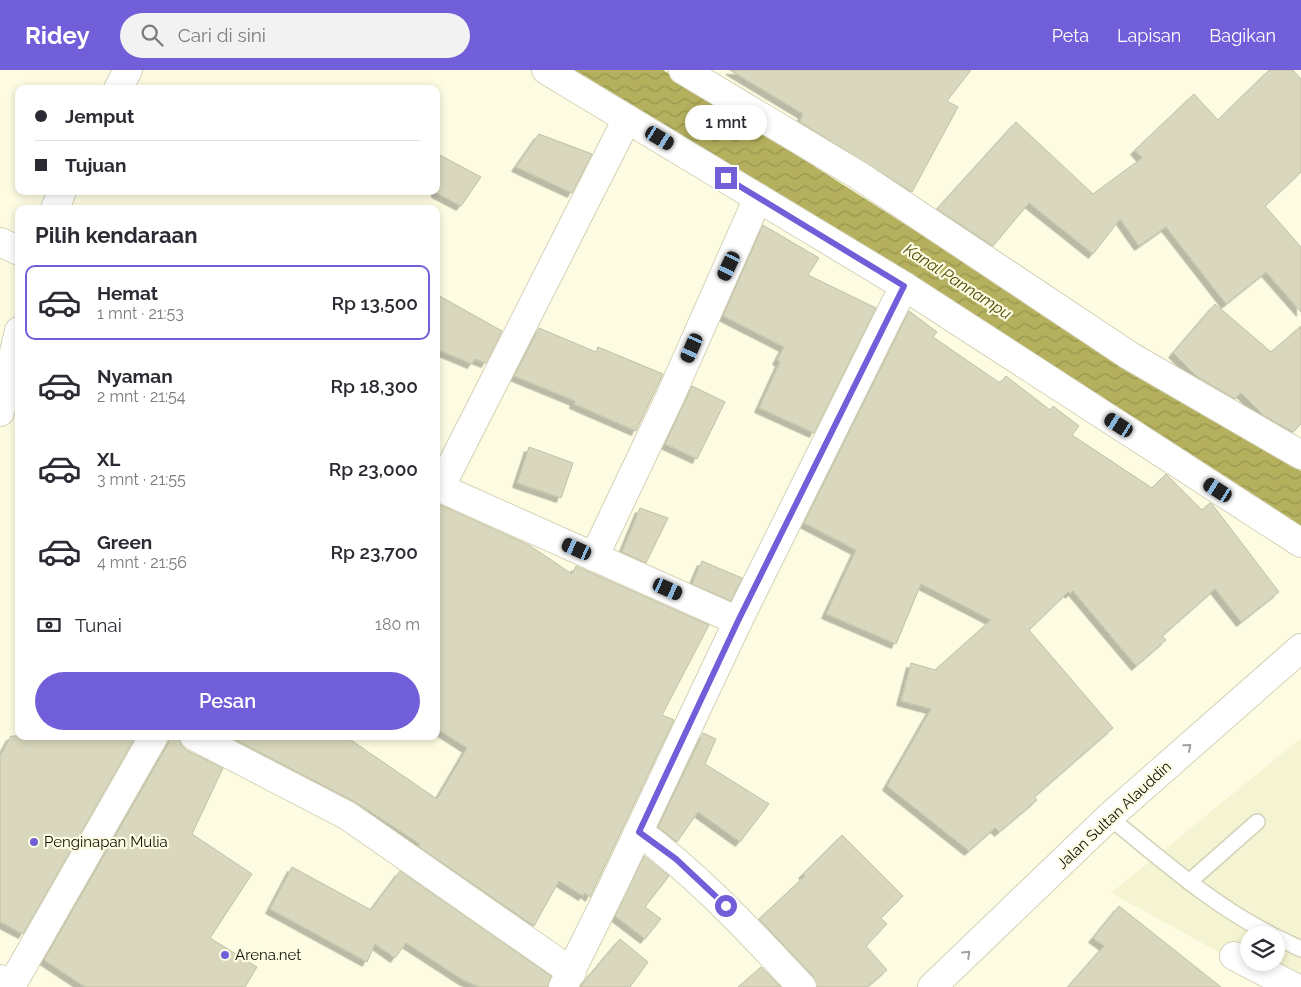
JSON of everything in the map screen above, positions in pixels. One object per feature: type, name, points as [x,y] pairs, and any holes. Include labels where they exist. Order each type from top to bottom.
[{"type":"street","points":[[120,85],[128,70]]},
{"type":"street","points":[[546,70],[904,286],[1301,543]]},
{"type":"street","points":[[683,70],[858,175],[1130,356],[1301,455]]},
{"type":"street","points":[[440,483],[627,119]]},
{"type":"street","points":[[594,556],[674,388],[758,198]]},
{"type":"street","points":[[0,242],[15,249]]},
{"type":"street","points":[[202,740],[348,816],[568,979],[738,621],[904,286]]},
{"type":"street","points":[[0,412],[15,348]]},
{"type":"street","points":[[440,488],[738,621]]},
{"type":"street","name":"Jalan Sultan Alauddin","points":[[932,987],[1109,817],[1301,648]]},
{"type":"street","points":[[8,984],[152,740]]},
{"type":"street","points":[[639,832],[676,859],[738,918],[802,987]]},
{"type":"street","points":[[1234,956],[1294,987]]},
{"type":"lane","points":[[1109,817],[1189,882],[1255,926]]},
{"type":"lane","points":[[1189,882],[1257,822]]},
{"type":"lane","points":[[1285,941],[1301,949]]},
{"type":"shaded area","points":[[1301,738],[1301,987],[1282,987],[1253,971],[1285,971],[1285,926],[1240,926],[1240,964],[1111,893]]},
{"type":"water","name":"Kanal Pannampu","points":[[569,70],[663,70],[961,260],[1301,471],[1301,533]]},
{"type":"building","points":[[730,70],[971,70],[947,101],[958,107],[912,192],[800,122],[803,114]]},
{"type":"building","points":[[1269,70],[1293,70],[1301,79],[1301,172],[1265,206],[1301,247],[1301,312],[1266,272],[1226,304],[1166,227],[1139,246],[1120,219],[1093,254],[1029,203],[993,246],[937,209],[1016,122],[1093,194],[1142,158],[1135,150],[1194,94],[1218,120]]},
{"type":"building","points":[[539,134],[592,154],[572,193],[516,167]]},
{"type":"building","points":[[440,155],[481,177],[461,206],[440,195]]},
{"type":"building","points":[[763,225],[819,258],[808,275],[876,308],[814,433],[759,408],[780,362],[777,360],[784,347],[723,316]]},
{"type":"building","points":[[440,296],[502,331],[486,363],[475,359],[472,364],[440,351]]},
{"type":"building","points":[[1215,304],[1271,352],[1301,326],[1301,424],[1293,432],[1263,415],[1241,393],[1235,399],[1196,376],[1173,353]]},
{"type":"building","points":[[909,311],[937,332],[933,337],[1000,383],[1006,376],[1050,410],[1053,406],[1079,426],[1072,435],[1152,488],[1166,474],[1202,510],[1210,503],[1212,504],[1279,592],[1241,622],[1215,589],[1162,636],[1166,640],[1136,666],[1073,591],[1070,594],[1068,592],[1029,630],[1113,728],[1034,797],[1037,800],[999,832],[995,828],[969,851],[887,786],[931,709],[901,701],[911,663],[935,670],[991,620],[921,584],[896,644],[826,614],[856,550],[804,523]]},
{"type":"building","points":[[539,328],[596,352],[598,347],[663,374],[636,431],[574,404],[575,401],[514,376]]},
{"type":"building","points":[[692,386],[725,402],[697,459],[665,444]]},
{"type":"building","points":[[529,447],[573,463],[561,498],[517,483]]},
{"type":"building","points":[[440,505],[529,545],[572,574],[576,566],[709,625],[662,715],[674,720],[590,897],[585,893],[583,896],[559,881],[534,926],[418,846],[420,844],[357,803],[236,740],[351,740],[437,799],[467,748],[440,731]]},
{"type":"building","points":[[640,508],[668,518],[646,563],[622,552]]},
{"type":"building","points":[[702,561],[742,578],[731,601],[692,584]]},
{"type":"building","points":[[703,733],[716,739],[705,764],[769,804],[740,842],[698,812],[677,842],[658,827]]},
{"type":"building","name":"Penginapan Mulia","points":[[11,736],[15,736],[15,740],[134,740],[23,934],[0,922],[0,756]]},
{"type":"building","points":[[169,740],[180,740],[186,750],[223,768],[192,834],[252,874],[210,938],[257,967],[245,987],[85,987],[44,960]]},
{"type":"building","points":[[842,835],[903,896],[881,918],[887,924],[866,946],[887,970],[867,987],[817,987],[813,976],[759,919],[805,876],[803,874]]},
{"type":"building","points":[[644,856],[669,876],[645,907],[661,919],[645,939],[615,916]]},
{"type":"building","points":[[292,867],[371,910],[400,871],[551,976],[548,987],[479,987],[463,980],[406,943],[395,958],[375,944],[367,962],[270,909]]},
{"type":"building","points":[[1119,906],[1221,987],[1068,987],[1104,946],[1093,938]]},
{"type":"building","points":[[620,939],[648,962],[630,987],[580,987]]},
{"type":"building","points":[[761,967],[781,987],[738,987]]},
{"type":"place","name":"Penginapan Mulia","points":[[34,842]]},
{"type":"place","name":"Arena.net","points":[[225,955]]},
{"type":"route","points":[[726,178],[904,286],[738,621],[639,832],[676,859],[726,906]]}]
